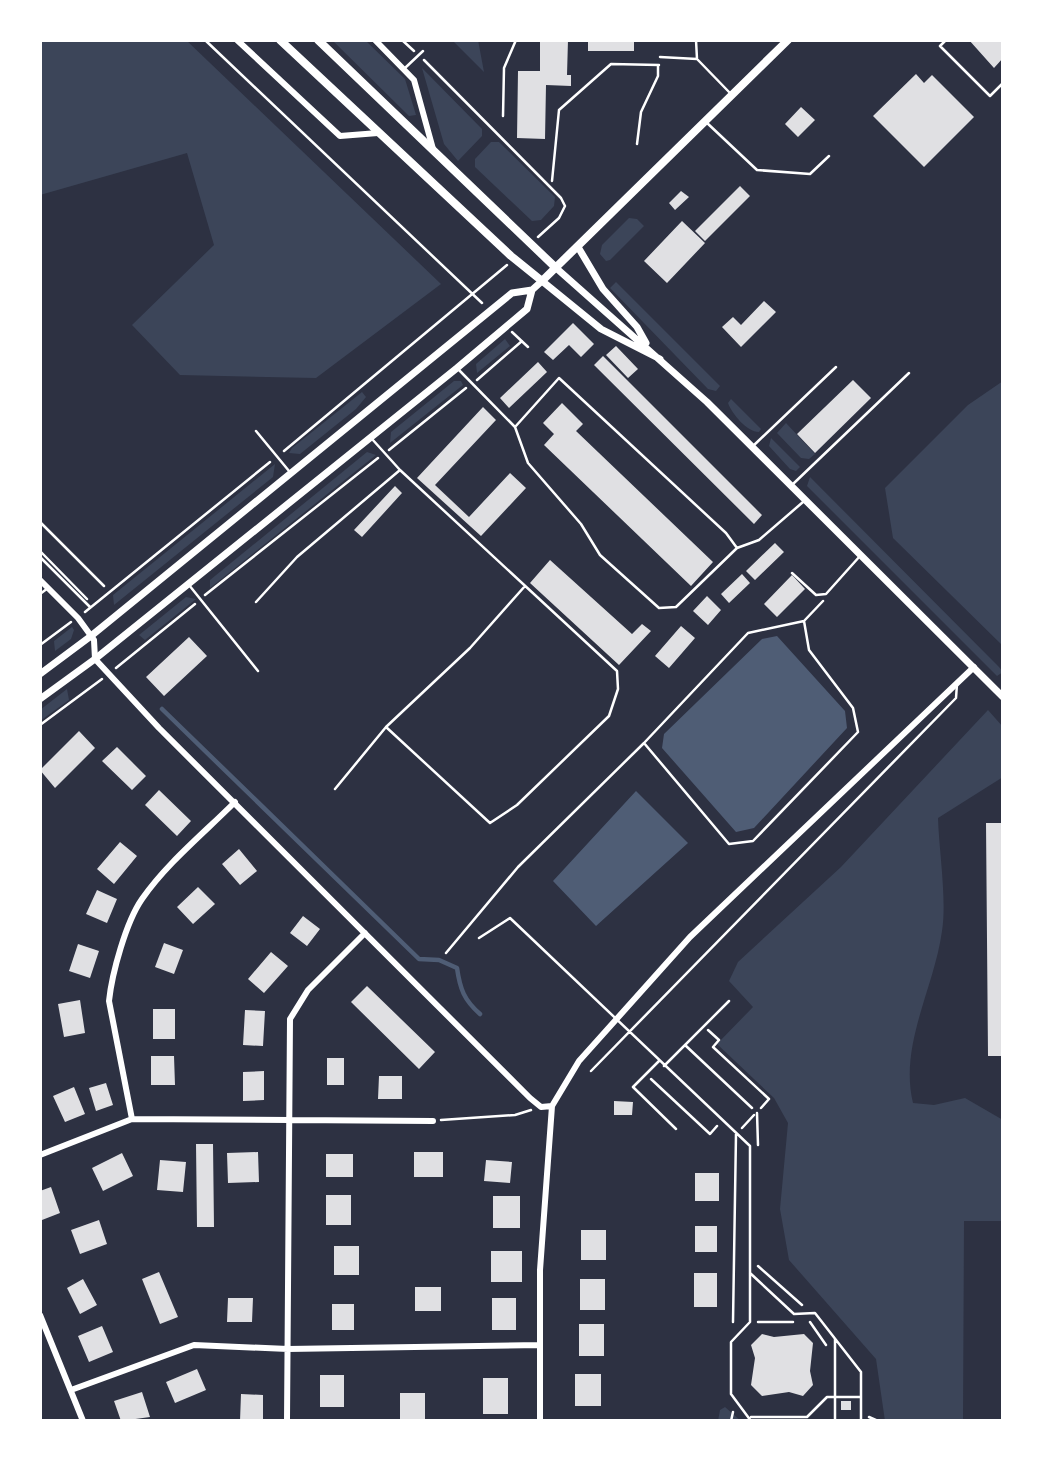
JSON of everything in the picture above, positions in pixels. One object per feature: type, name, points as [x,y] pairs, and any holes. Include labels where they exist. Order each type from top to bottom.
[{"type":"main road","points":[[280,40],[514,259],[542,281],[788,40]]},
{"type":"main road","points":[[318,40],[555,267]]},
{"type":"street","points":[[237,40],[340,136],[378,133]]},
{"type":"street","points":[[375,40],[414,80],[433,151]]},
{"type":"street","points":[[578,247],[603,289],[638,327],[650,350]]},
{"type":"street","points":[[555,267],[660,359],[752,447],[1003,697]]},
{"type":"street","points":[[40,699],[95,659],[187,582],[457,368],[527,309],[532,290],[542,281],[601,329],[660,359]]},
{"type":"street","points":[[40,674],[91,636],[512,293],[532,290]]},
{"type":"street","points":[[40,580],[78,618],[91,636],[95,659],[159,728],[541,1107],[552,1106]]},
{"type":"street","points":[[540,1421],[540,1270],[552,1106],[579,1061],[690,937],[974,667]]},
{"type":"street","points":[[132,1119],[109,1001],[120,953],[140,901],[155,882],[235,802]]},
{"type":"street","points":[[287,1421],[290,1019],[308,990],[365,933]]},
{"type":"street","points":[[40,1155],[132,1119],[433,1121]]},
{"type":"street","points":[[40,1315],[83,1421]]},
{"type":"street","points":[[71,1390],[194,1345],[288,1349],[540,1345]]},
{"type":"lane","points":[[503,116],[505,68],[516,40]]},
{"type":"lane","points":[[696,40],[697,59]]},
{"type":"lane","points":[[946,40],[940,46],[990,96],[1003,83]]},
{"type":"lane","points":[[405,68],[423,51]]},
{"type":"lane","points":[[660,57],[697,59],[733,95]]},
{"type":"lane","points":[[706,122],[757,170],[810,174],[829,156]]},
{"type":"lane","points":[[752,447],[836,367]]},
{"type":"lane","points":[[457,368],[515,428],[528,463],[581,524],[600,555],[659,608],[676,607],[737,548],[759,540],[805,500]]},
{"type":"lane","points":[[791,486],[909,373]]},
{"type":"lane","points":[[515,428],[559,378],[726,533],[737,548]]},
{"type":"lane","points":[[256,431],[292,473]]},
{"type":"lane","points":[[370,437],[400,470],[617,671],[618,689],[610,716],[517,805],[490,823],[386,727]]},
{"type":"lane","points":[[256,602],[297,557],[400,470]]},
{"type":"lane","points":[[792,573],[816,595],[826,594],[860,556]]},
{"type":"lane","points":[[187,582],[258,671]]},
{"type":"lane","points":[[335,789],[386,727],[470,648],[525,586]]},
{"type":"lane","points":[[40,594],[48,588]]},
{"type":"lane","points":[[591,1071],[956,698],[957,682]]},
{"type":"lane","points":[[479,938],[510,918],[615,1021],[750,1146],[750,1322],[731,1342],[731,1394],[751,1419],[807,1417],[827,1397],[861,1397]]},
{"type":"lane","points":[[664,1066],[729,1001]]},
{"type":"lane","points":[[685,1045],[752,1108]]},
{"type":"lane","points":[[659,1061],[633,1087],[676,1129]]},
{"type":"lane","points":[[733,1322],[736,1134]]},
{"type":"lane","points":[[750,1273],[794,1314],[815,1313],[861,1372],[861,1421]]},
{"type":"lane","points":[[835,1339],[835,1421]]},
{"type":"path","points":[[205,40],[491,311]]},
{"type":"path","points":[[402,40],[561,198],[565,206],[559,218],[531,244]]},
{"type":"path","points":[[552,181],[559,110],[611,64],[670,65]]},
{"type":"path","points":[[637,144],[641,112],[658,76],[658,65]]},
{"type":"path","points":[[40,645],[78,618],[474,296],[514,259]]},
{"type":"path","points":[[506,326],[528,347]]},
{"type":"path","points":[[40,725],[110,674],[522,341]]},
{"type":"path","points":[[40,522],[104,586]]},
{"type":"path","points":[[40,551],[87,598]]},
{"type":"path","points":[[40,557],[90,608]]},
{"type":"path","points":[[446,953],[518,867],[644,743],[748,633],[804,621],[821,606],[826,594]]},
{"type":"path","points":[[644,743],[729,844],[753,841],[858,732],[853,708],[810,650],[804,621]]},
{"type":"path","points":[[704,1026],[719,1040],[712,1047],[769,1099],[742,1128]]},
{"type":"path","points":[[646,1074],[710,1134],[722,1121]]},
{"type":"path","points":[[433,1121],[481,1115],[515,1115],[541,1107]]},
{"type":"path","points":[[758,1266],[797,1304]]},
{"type":"path","points":[[758,1322],[810,1322],[827,1344]]},
{"type":"path","points":[[869,1416],[878,1421]]},
{"type":"shaded area","points":[[40,40],[186,40],[441,284],[316,378],[180,375],[132,325],[214,245],[187,153],[40,195]]},
{"type":"shaded area","points":[[332,40],[365,40],[405,79],[416,115],[409,116]]},
{"type":"shaded area","points":[[452,40],[478,40],[484,72]]},
{"type":"shaded area","points":[[422,68],[482,129],[482,136],[458,161],[444,144]]},
{"type":"shaded area","points":[[491,142],[499,142],[555,197],[554,206],[541,220],[532,221],[475,167],[475,159]]},
{"type":"shaded area","points":[[629,218],[637,219],[644,226],[606,261],[600,254],[602,245]]},
{"type":"shaded area","points":[[616,282],[720,386],[716,391],[708,389],[610,288]]},
{"type":"shaded area","points":[[505,339],[510,346],[477,373],[476,364]]},
{"type":"shaded area","points":[[454,381],[461,381],[463,385],[390,443],[391,432]]},
{"type":"shaded area","points":[[1003,381],[1003,646],[893,538],[885,488],[968,405]]},
{"type":"shaded area","points":[[362,392],[366,397],[356,409],[300,454],[289,453],[292,448]]},
{"type":"shaded area","points":[[731,399],[761,429],[759,432],[745,426],[736,417],[728,403]]},
{"type":"shaded area","points":[[786,423],[815,454],[809,459],[801,458],[777,433]]},
{"type":"shaded area","points":[[771,438],[800,467],[796,471],[790,469],[769,446]]},
{"type":"shaded area","points":[[367,452],[376,455],[210,588],[210,580]]},
{"type":"shaded area","points":[[275,464],[273,477],[114,605],[113,595]]},
{"type":"shaded area","points":[[810,477],[1003,672],[997,676],[807,486]]},
{"type":"shaded area","points":[[186,597],[196,599],[145,640],[139,635]]},
{"type":"shaded area","points":[[72,627],[74,630],[71,639],[55,651],[54,641]]},
{"type":"shaded area","points":[[777,636],[845,711],[847,728],[754,828],[736,832],[662,748],[664,734],[762,639]]},
{"type":"shaded area","points":[[67,689],[69,700],[40,721],[40,710]]},
{"type":"shaded area","points":[[988,710],[1003,727],[1003,777],[938,818],[943,890],[942,931],[914,1038],[910,1081],[913,1103],[934,1105],[965,1098],[1003,1120],[1003,1221],[964,1221],[963,1421],[885,1421],[876,1359],[789,1260],[780,1209],[788,1123],[774,1098],[717,1044],[753,1007],[729,981],[738,962],[841,867]]},
{"type":"shaded area","points":[[636,791],[688,843],[596,926],[553,881]]},
{"type":"shaded area","points":[[725,1407],[741,1421],[718,1421],[720,1410]]},
{"type":"building","points":[[540,40],[568,40],[567,75],[571,75],[571,86],[546,85],[545,139],[517,138],[518,71],[540,71]]},
{"type":"building","points":[[588,40],[634,40],[634,51],[588,51]]},
{"type":"building","points":[[969,40],[1003,40],[1003,58],[994,68]]},
{"type":"building","points":[[916,74],[924,83],[932,75],[974,117],[924,167],[873,116]]},
{"type":"building","points":[[801,107],[815,120],[798,137],[785,124]]},
{"type":"building","points":[[740,186],[750,196],[705,241],[695,231]]},
{"type":"building","points":[[681,191],[689,197],[675,210],[669,203]]},
{"type":"building","points":[[682,221],[705,243],[667,283],[644,261]]},
{"type":"building","points":[[764,301],[776,312],[741,347],[722,327],[733,317],[741,325]]},
{"type":"building","points":[[573,323],[594,344],[581,357],[569,345],[553,360],[544,352]]},
{"type":"building","points":[[616,346],[638,369],[628,378],[606,355]]},
{"type":"building","points":[[603,356],[762,515],[754,524],[594,365]]},
{"type":"building","points":[[538,362],[547,372],[509,408],[500,398]]},
{"type":"building","points":[[853,380],[871,398],[815,453],[797,434]]},
{"type":"building","points":[[562,403],[583,424],[576,431],[713,562],[691,586],[544,445],[554,434],[543,423]]},
{"type":"building","points":[[483,407],[496,420],[435,485],[469,517],[510,473],[526,488],[481,536],[417,478]]},
{"type":"building","points":[[395,486],[402,493],[362,537],[354,530]]},
{"type":"building","points":[[775,543],[784,552],[755,580],[746,571]]},
{"type":"building","points":[[550,560],[632,634],[642,624],[651,631],[619,665],[530,583]]},
{"type":"building","points":[[742,574],[750,583],[729,603],[721,594]]},
{"type":"building","points":[[792,575],[805,589],[777,617],[764,604]]},
{"type":"building","points":[[707,596],[721,610],[708,625],[693,611]]},
{"type":"building","points":[[681,626],[695,638],[669,668],[655,656]]},
{"type":"building","points":[[189,637],[207,656],[164,696],[146,677]]},
{"type":"building","points":[[79,731],[95,748],[55,788],[40,770]]},
{"type":"building","points":[[117,747],[146,776],[132,790],[102,761]]},
{"type":"building","points":[[159,790],[191,821],[177,836],[145,805]]},
{"type":"building","points":[[986,823],[1003,823],[1003,1056],[988,1056]]},
{"type":"building","points":[[120,842],[137,856],[114,884],[97,869]]},
{"type":"building","points":[[239,849],[257,871],[240,885],[222,864]]},
{"type":"building","points":[[198,887],[215,904],[193,924],[177,907]]},
{"type":"building","points":[[97,890],[117,899],[107,923],[86,914]]},
{"type":"building","points":[[303,916],[320,929],[307,946],[290,933]]},
{"type":"building","points":[[164,943],[183,950],[174,974],[155,967]]},
{"type":"building","points":[[78,944],[99,951],[90,978],[69,971]]},
{"type":"building","points":[[271,952],[288,966],[264,993],[248,979]]},
{"type":"building","points":[[367,986],[435,1052],[419,1069],[351,1002]]},
{"type":"building","points":[[80,1000],[85,1033],[64,1037],[58,1004]]},
{"type":"building","points":[[153,1009],[175,1009],[175,1039],[153,1039]]},
{"type":"building","points":[[245,1010],[265,1011],[263,1046],[243,1045]]},
{"type":"building","points":[[151,1056],[174,1056],[175,1085],[151,1085]]},
{"type":"building","points":[[327,1058],[344,1058],[344,1085],[327,1085]]},
{"type":"building","points":[[264,1071],[264,1100],[243,1101],[243,1072]]},
{"type":"building","points":[[379,1076],[402,1076],[402,1099],[378,1099]]},
{"type":"building","points":[[106,1083],[113,1105],[96,1111],[89,1088]]},
{"type":"building","points":[[74,1087],[85,1114],[65,1122],[53,1096]]},
{"type":"building","points":[[614,1101],[633,1102],[632,1115],[614,1115]]},
{"type":"building","points":[[196,1144],[213,1144],[214,1227],[197,1227]]},
{"type":"building","points":[[258,1152],[259,1182],[228,1183],[227,1153]]},
{"type":"building","points":[[414,1152],[443,1152],[443,1177],[414,1177]]},
{"type":"building","points":[[122,1153],[133,1176],[103,1191],[92,1168]]},
{"type":"building","points":[[326,1154],[353,1154],[353,1177],[326,1177]]},
{"type":"building","points":[[160,1160],[186,1162],[183,1192],[157,1190]]},
{"type":"building","points":[[486,1160],[512,1162],[510,1183],[484,1181]]},
{"type":"building","points":[[695,1173],[719,1173],[719,1201],[695,1201]]},
{"type":"building","points":[[51,1187],[60,1213],[42,1220],[40,1191]]},
{"type":"building","points":[[326,1195],[351,1195],[351,1225],[326,1225]]},
{"type":"building","points":[[493,1196],[520,1196],[520,1228],[493,1228]]},
{"type":"building","points":[[99,1220],[107,1244],[80,1254],[71,1230]]},
{"type":"building","points":[[695,1226],[717,1226],[717,1252],[695,1252]]},
{"type":"building","points":[[581,1230],[606,1230],[606,1260],[581,1260]]},
{"type":"building","points":[[334,1246],[359,1246],[359,1275],[334,1275]]},
{"type":"building","points":[[491,1251],[522,1251],[522,1282],[491,1282]]},
{"type":"building","points":[[159,1272],[178,1317],[160,1324],[142,1279]]},
{"type":"building","points":[[694,1273],[717,1273],[717,1307],[694,1307]]},
{"type":"building","points":[[83,1279],[97,1305],[80,1314],[67,1288]]},
{"type":"building","points":[[580,1279],[605,1279],[605,1310],[580,1310]]},
{"type":"building","points":[[415,1287],[441,1287],[441,1311],[415,1311]]},
{"type":"building","points":[[228,1298],[253,1298],[252,1322],[227,1322]]},
{"type":"building","points":[[492,1298],[516,1298],[516,1330],[492,1330]]},
{"type":"building","points":[[332,1304],[354,1304],[354,1330],[332,1330]]},
{"type":"building","points":[[579,1324],[604,1324],[604,1356],[579,1356]]},
{"type":"building","points":[[102,1326],[113,1352],[89,1362],[78,1336]]},
{"type":"building","points":[[762,1334],[774,1337],[804,1334],[813,1343],[810,1371],[813,1385],[803,1396],[789,1392],[762,1396],[751,1385],[755,1358],[751,1345]]},
{"type":"building","points":[[197,1369],[206,1390],[175,1403],[166,1382]]},
{"type":"building","points":[[575,1374],[601,1374],[601,1406],[575,1406]]},
{"type":"building","points":[[320,1375],[344,1375],[344,1407],[320,1407]]},
{"type":"building","points":[[483,1378],[508,1378],[508,1414],[483,1414]]},
{"type":"building","points":[[142,1392],[150,1417],[121,1421],[114,1401]]},
{"type":"building","points":[[400,1393],[425,1393],[425,1419],[400,1419]]},
{"type":"building","points":[[241,1394],[263,1395],[263,1421],[240,1421]]},
{"type":"building","points":[[841,1401],[851,1401],[851,1410],[841,1410]]},
{"type":"waterway","points":[[162,709],[419,959],[439,960],[457,968],[464,994],[480,1014]]}]
